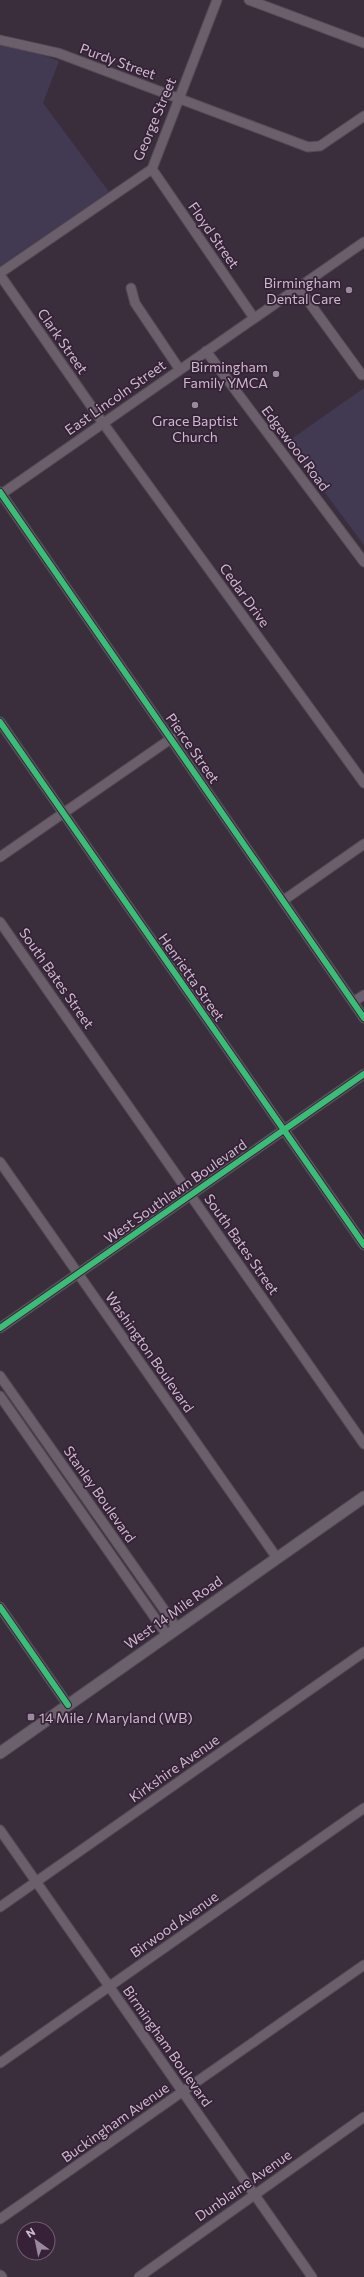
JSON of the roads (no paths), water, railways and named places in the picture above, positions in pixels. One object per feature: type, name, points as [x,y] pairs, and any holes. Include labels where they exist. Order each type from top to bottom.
[{"type":"main road","name":"West 14 Mile Road","points":[[0,1753],[364,1497]]},
{"type":"street","name":"George Street","points":[[0,274],[152,169],[217,0]]},
{"type":"street","points":[[249,0],[364,43]]},
{"type":"street","name":"Purdy Street","points":[[0,40],[58,53],[303,146],[315,148],[364,116]]},
{"type":"street","name":"Floyd Street","points":[[152,169],[254,318]]},
{"type":"street","name":"East Lincoln Street","points":[[0,494],[364,242]]},
{"type":"street","name":"Clark Street","points":[[0,274],[103,423]]},
{"type":"street","points":[[298,287],[362,375]]},
{"type":"street","points":[[131,288],[135,303],[180,370]]},
{"type":"street","name":"Edgewood Road","points":[[206,351],[364,562]]},
{"type":"street","name":"Cedar Drive","points":[[103,423],[364,783]]},
{"type":"street","name":"Pierce Street","points":[[0,494],[172,738],[364,1018]]},
{"type":"street","name":"Henrietta Street","points":[[0,722],[364,1245]]},
{"type":"street","points":[[0,857],[172,738]]},
{"type":"street","points":[[284,900],[364,844]]},
{"type":"street","name":"South Bates Street","points":[[0,922],[364,1444]]},
{"type":"street","points":[[354,1002],[364,995]]},
{"type":"street","name":"West Southlawn Boulevard","points":[[0,1328],[364,1074]]},
{"type":"street","name":"Washington Boulevard","points":[[0,1162],[277,1558]]},
{"type":"street","name":"Stanley Boulevard","points":[[0,1376],[177,1628]]},
{"type":"street","name":"Stanley Boulevard","points":[[0,1396],[167,1635]]},
{"type":"street","points":[[66,1490],[75,1484]]},
{"type":"street","points":[[0,1607],[68,1704]]},
{"type":"street","name":"Kirkshire Avenue","points":[[0,1907],[364,1652]]},
{"type":"street","name":"Birwood Avenue","points":[[0,2063],[364,1808]]},
{"type":"street","name":"Birmingham Boulevard","points":[[0,1830],[312,2277]]},
{"type":"street","name":"Buckingham Avenue","points":[[0,2219],[364,1965]]},
{"type":"street","name":"Dunblaine Avenue","points":[[139,2277],[364,2117]]},
{"type":"place","name":"Birmingham Dental Care","points":[[349,290]]},
{"type":"place","name":"Birmingham Family YMCA","points":[[276,374]]},
{"type":"place","name":"Grace Baptist Church","points":[[195,405]]},
{"type":"place","name":"14 Mile / Maryland (WB)","points":[[31,1717]]}]
